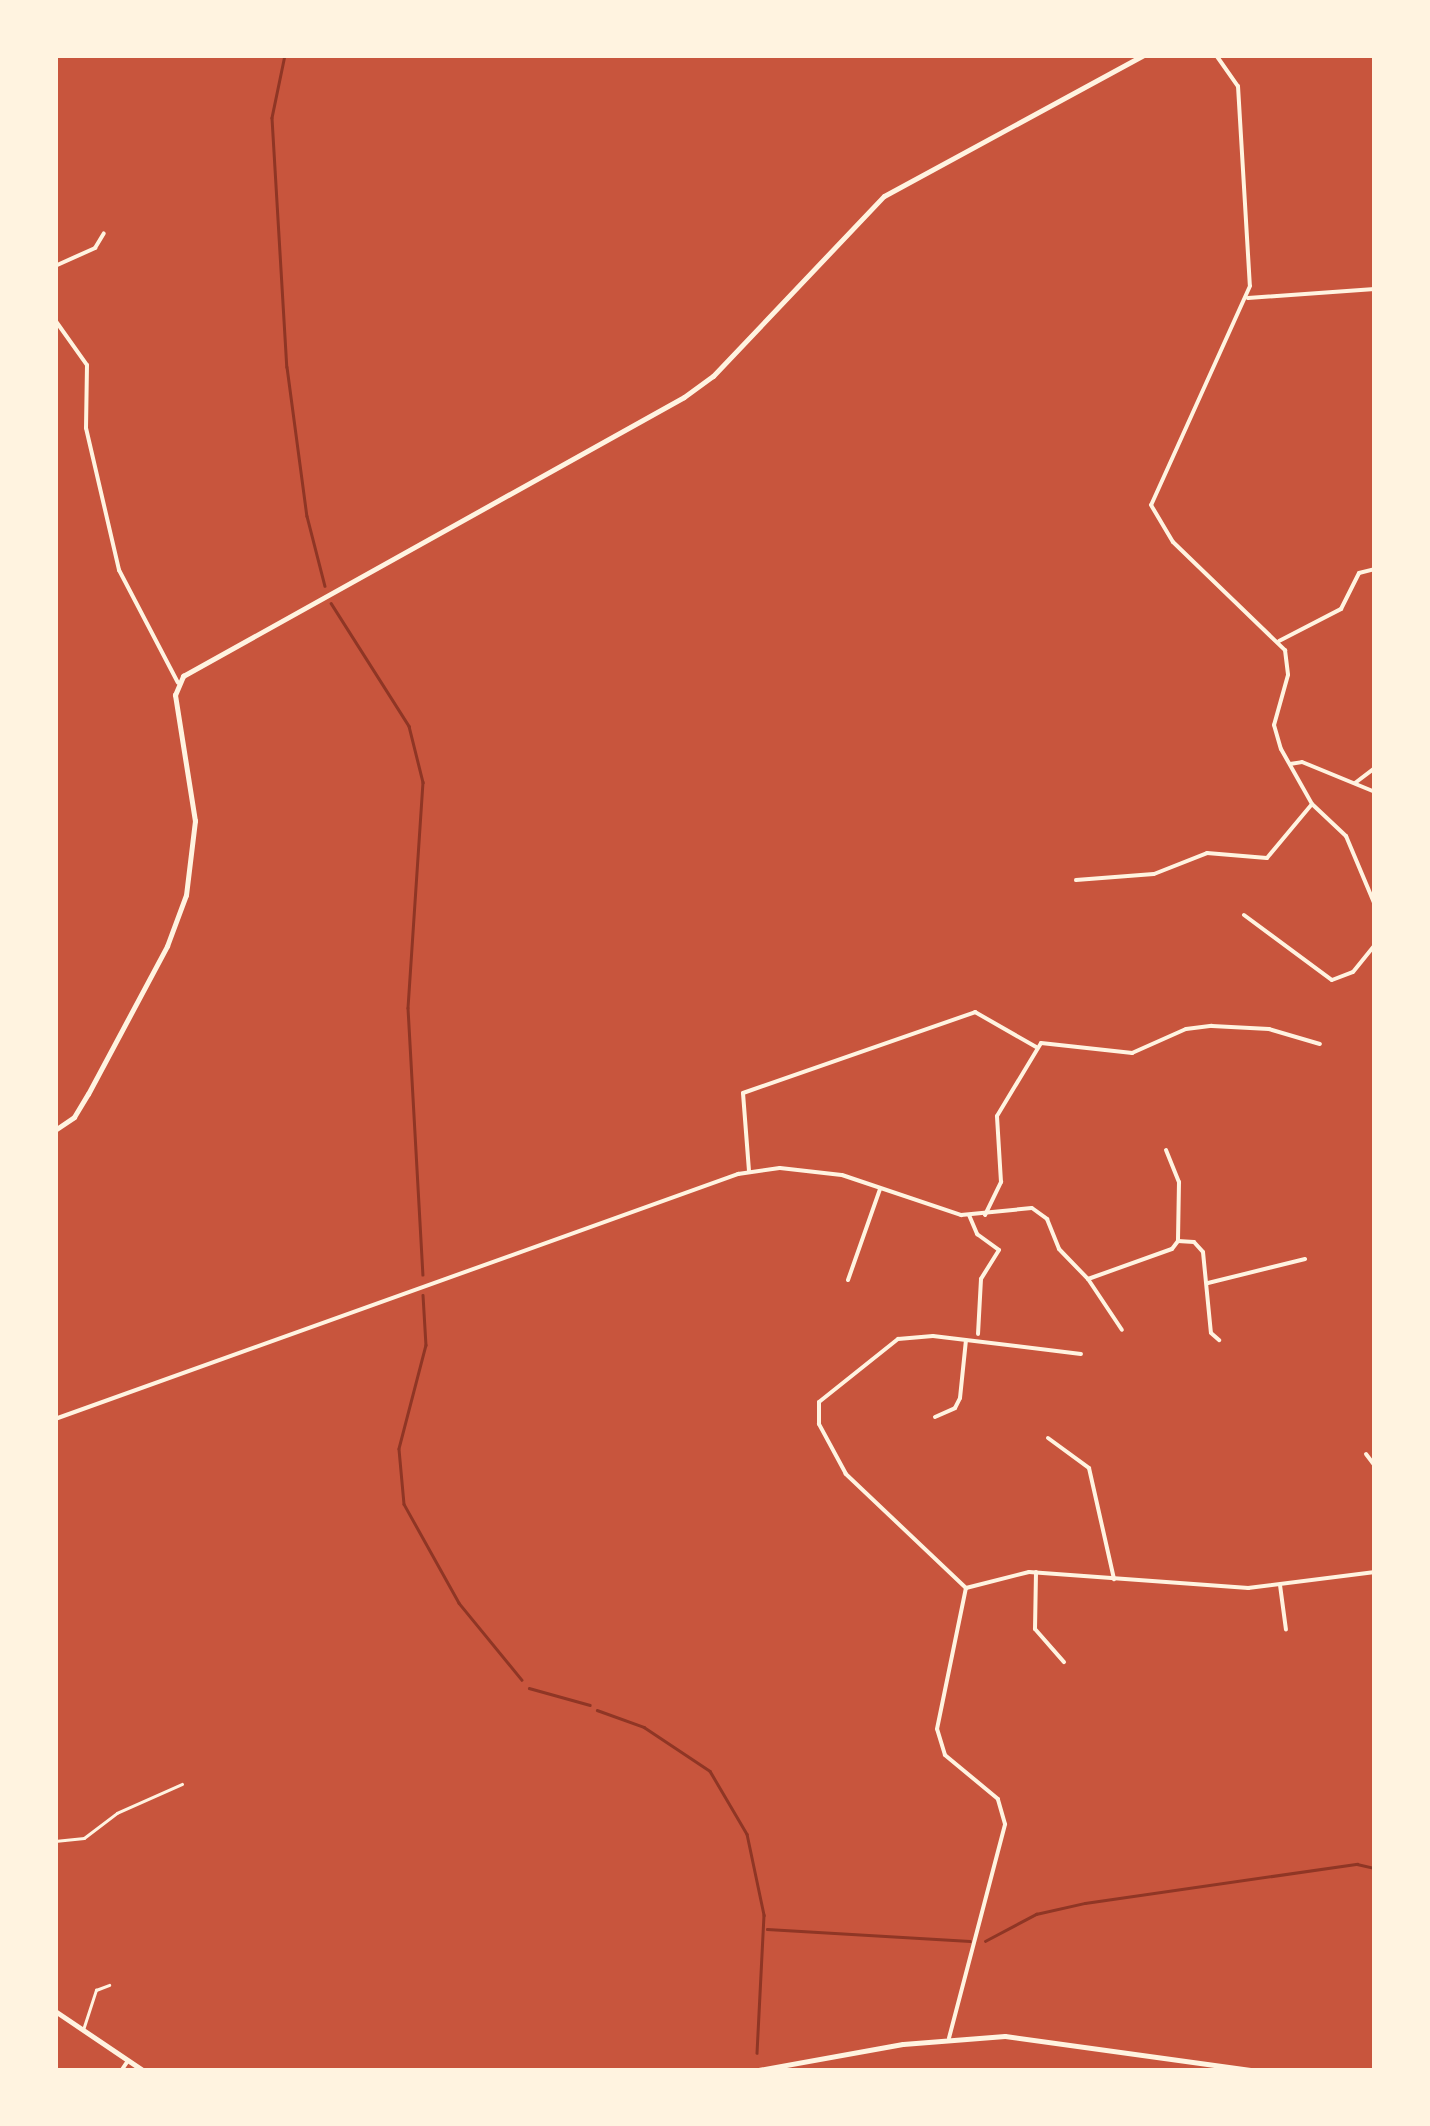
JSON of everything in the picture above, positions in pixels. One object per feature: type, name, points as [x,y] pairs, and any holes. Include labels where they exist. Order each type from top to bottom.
[{"type":"street","points":[[178,683],[203,662],[701,386],[884,196],[1144,55]]},
{"type":"street","points":[[1216,55],[1238,86],[1248,298],[1218,347],[1177,457],[1152,505],[1174,542],[1279,641],[1288,674],[1274,725],[1312,804],[1346,836],[1375,905]]},
{"type":"street","points":[[55,266],[95,248],[104,233]]},
{"type":"street","points":[[1248,298],[1375,289]]},
{"type":"street","points":[[55,320],[87,365],[86,428],[122,578],[178,683],[177,712],[195,810],[186,896],[167,946],[88,1094],[74,1117],[55,1130]]},
{"type":"street","points":[[1279,641],[1341,609],[1360,572],[1375,569]]},
{"type":"street","points":[[1290,764],[1375,792]]},
{"type":"street","points":[[1355,783],[1375,768]]},
{"type":"street","points":[[1076,880],[1154,874],[1207,853],[1267,858],[1312,804]]},
{"type":"street","points":[[1244,915],[1332,980],[1353,972],[1375,946]]},
{"type":"street","points":[[749,1171],[743,1093],[975,1012],[1036,1047],[1064,1041],[1132,1053],[1186,1029],[1212,1026],[1268,1029],[1320,1044]]},
{"type":"street","points":[[986,1215],[1001,1182],[996,1116],[1036,1047]]},
{"type":"street","points":[[1088,1279],[1172,1250],[1178,1241],[1179,1182],[1166,1150]]},
{"type":"street","points":[[55,1419],[749,1171],[820,1171],[968,1215],[1025,1208],[1043,1214],[1058,1249],[1088,1279],[1122,1330]]},
{"type":"street","points":[[848,1280],[880,1189]]},
{"type":"street","points":[[968,1215],[977,1234],[999,1250],[981,1280],[978,1334]]},
{"type":"street","points":[[1178,1241],[1201,1246],[1211,1333],[1219,1340]]},
{"type":"street","points":[[1208,1282],[1306,1259]]},
{"type":"street","points":[[966,1588],[846,1474],[818,1412],[824,1394],[885,1345],[913,1337],[1081,1354]]},
{"type":"street","points":[[935,1416],[955,1408],[960,1398],[966,1340]]},
{"type":"street","points":[[1048,1438],[1089,1468],[1114,1580]]},
{"type":"street","points":[[1366,1454],[1375,1466]]},
{"type":"street","points":[[1036,1572],[1036,1629],[1064,1662]]},
{"type":"street","points":[[949,2038],[1005,1824],[998,1799],[945,1755],[937,1729],[958,1602],[966,1588],[1036,1572],[1114,1580],[1280,1585],[1375,1572]]},
{"type":"street","points":[[1280,1585],[1286,1630]]},
{"type":"street","points":[[55,2011],[144,2071]]},
{"type":"street","points":[[752,2071],[949,2038],[1074,2041],[1258,2071]]},
{"type":"street","points":[[121,2071],[127,2062]]},
{"type":"lane","points":[[55,1840],[84,1838],[117,1813],[182,1784]]},
{"type":"lane","points":[[82,2031],[93,2014],[96,1990],[109,1985]]},
{"type":"waterway","points":[[285,55],[272,118],[287,367],[307,516],[325,586]]},
{"type":"waterway","points":[[331,603],[409,726],[423,782],[408,1008],[423,1275]]},
{"type":"waterway","points":[[423,1295],[426,1345],[399,1449],[404,1504],[459,1603],[522,1680]]},
{"type":"waterway","points":[[529,1688],[590,1705]]},
{"type":"waterway","points":[[597,1710],[644,1727],[710,1771],[747,1834],[764,1915],[757,2053]]},
{"type":"waterway","points":[[985,1941],[1036,1914],[1085,1903],[1357,1864],[1375,1868]]},
{"type":"waterway","points":[[767,1929],[970,1941]]}]
